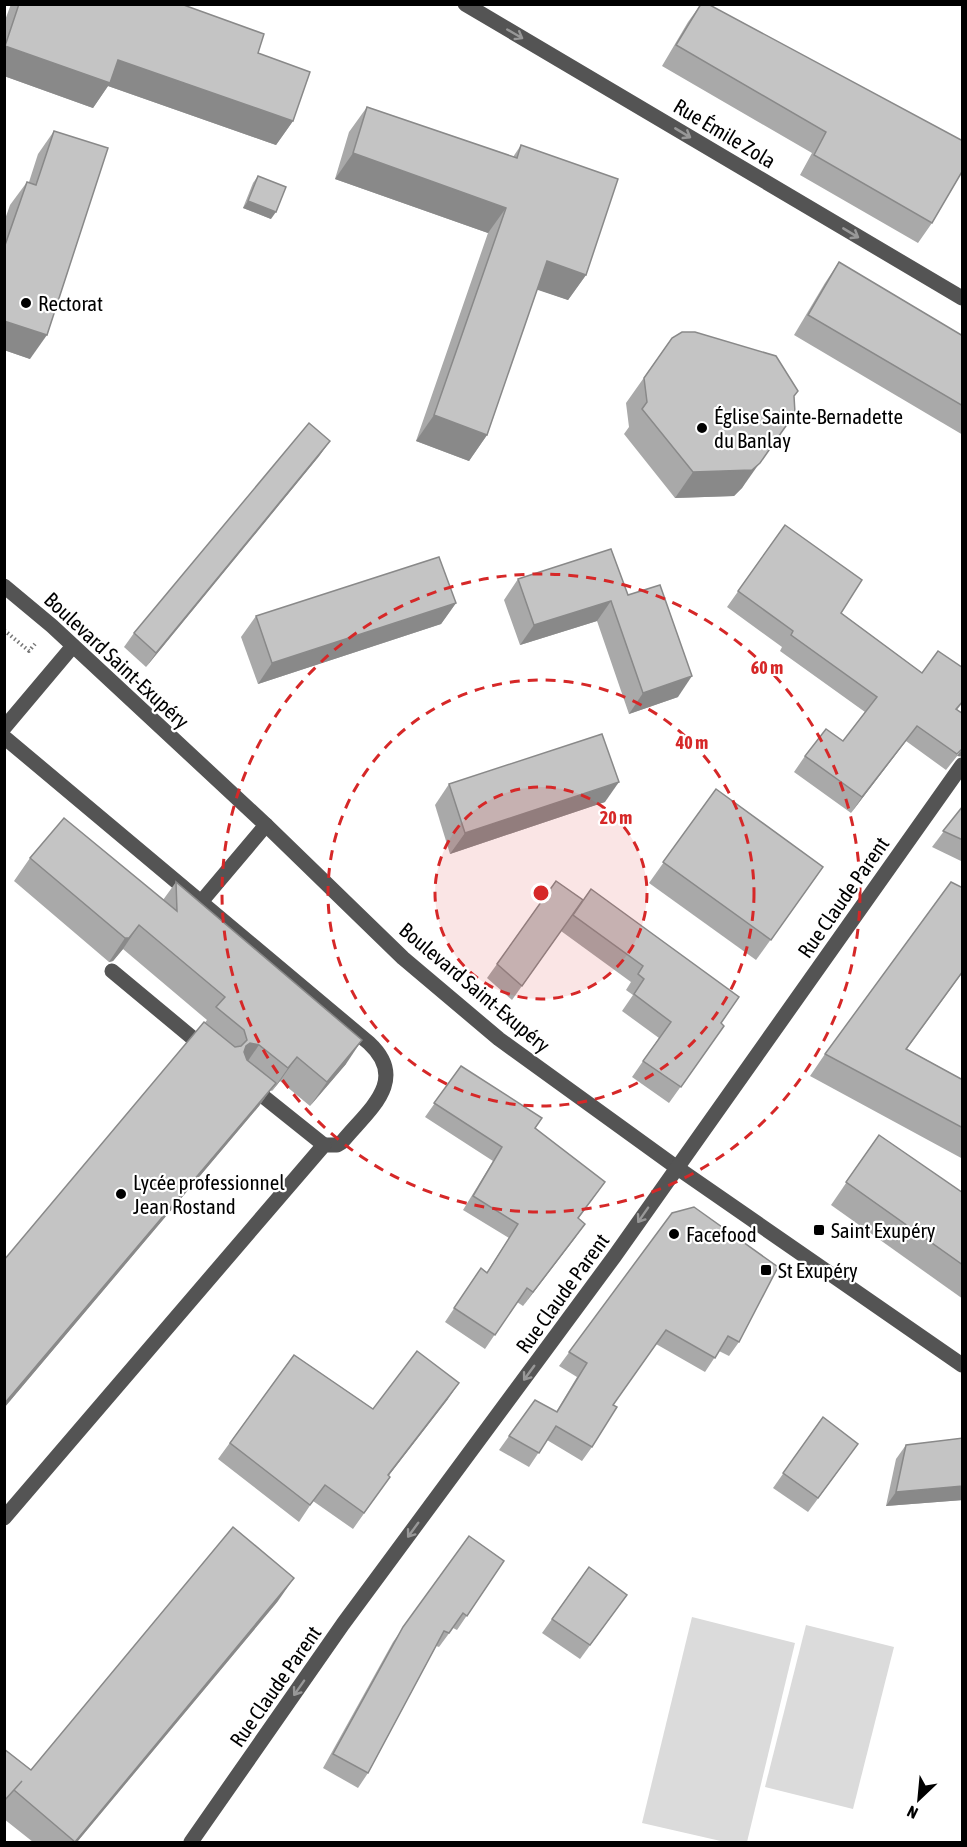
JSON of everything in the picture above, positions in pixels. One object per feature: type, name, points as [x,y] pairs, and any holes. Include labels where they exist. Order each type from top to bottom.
[{"type":"street","name":"Rue Émile Zola","points":[[465,4],[963,298]]},
{"type":"street","name":"Boulevard Saint-Exupéry","points":[[4,586],[73,646],[266,825],[403,958],[499,1039],[676,1167],[963,1365]]},
{"type":"street","points":[[4,728],[73,646]]},
{"type":"street","points":[[4,737],[369,1043],[380,1053],[386,1065],[387,1080],[383,1094],[342,1142],[337,1145],[324,1145],[237,1076]]},
{"type":"street","name":"Rue Claude Parent","points":[[191,1842],[343,1624],[576,1310],[963,765]]},
{"type":"street","points":[[201,902],[266,825]]},
{"type":"street","points":[[112,971],[221,1061]]},
{"type":"street","points":[[4,1518],[324,1145]]},
{"type":"shaded area","points":[[692,1617],[795,1643],[747,1842],[725,1842],[642,1823]]},
{"type":"shaded area","points":[[806,1625],[894,1647],[853,1809],[765,1787]]},
{"type":"building","points":[[19,4],[181,4],[264,34],[258,53],[310,72],[293,121],[118,60],[110,83],[5,46]]},
{"type":"building","points":[[701,4],[708,4],[963,141],[963,170],[932,223],[814,155],[826,132],[676,45]]},
{"type":"building","points":[[367,107],[517,158],[521,145],[618,179],[586,275],[547,261],[487,435],[434,415],[506,208],[353,153]]},
{"type":"building","name":"Rectorat","points":[[54,131],[108,148],[47,335],[4,321],[4,248],[27,182],[36,185]]},
{"type":"building","points":[[258,176],[286,187],[276,212],[248,201]]},
{"type":"building","points":[[839,262],[963,336],[963,406],[808,315]]},
{"type":"building","name":"Église Sainte-Bernadette du Banlay","points":[[682,332],[695,332],[776,356],[798,391],[794,396],[795,413],[760,463],[752,470],[693,472],[642,409],[647,402],[644,378],[672,338]]},
{"type":"building","points":[[309,423],[330,441],[156,653],[134,633]]},
{"type":"building","points":[[785,525],[862,580],[841,613],[922,673],[938,651],[963,668],[963,701],[956,709],[963,714],[963,748],[957,754],[917,726],[862,797],[805,756],[826,729],[843,741],[877,697],[791,635],[793,631],[738,591]]},
{"type":"building","points":[[611,549],[628,595],[660,585],[692,676],[643,693],[611,601],[534,625],[518,579]]},
{"type":"building","points":[[439,557],[456,603],[272,663],[256,616]]},
{"type":"building","points":[[602,734],[619,782],[465,833],[449,784]]},
{"type":"building","points":[[716,789],[823,867],[771,940],[663,862]]},
{"type":"building","points":[[963,806],[963,840],[943,831]]},
{"type":"building","points":[[64,818],[177,911],[176,882],[362,1040],[327,1082],[297,1057],[288,1068],[259,1045],[250,1043],[246,1046],[244,1052],[247,1060],[276,1083],[4,1404],[4,1260],[204,1022],[235,1047],[241,1046],[247,1040],[244,1030],[216,1007],[225,997],[139,925],[129,938],[125,938],[30,858]]},
{"type":"building","points":[[556,881],[583,900],[522,986],[497,964]]},
{"type":"building","points":[[951,882],[963,888],[963,971],[906,1049],[963,1080],[963,1128],[825,1054]]},
{"type":"building","points":[[591,889],[739,997],[721,1023],[724,1026],[681,1087],[643,1061],[671,1022],[634,994],[644,979],[638,974],[643,966],[573,915]]},
{"type":"building","points":[[461,1066],[542,1118],[535,1128],[605,1182],[578,1218],[585,1224],[533,1292],[527,1288],[495,1335],[454,1308],[481,1268],[487,1273],[518,1224],[473,1196],[502,1147],[434,1103]]},
{"type":"building","points":[[879,1135],[963,1193],[963,1265],[846,1182]]},
{"type":"building","points":[[694,1207],[778,1267],[739,1342],[728,1336],[715,1358],[666,1330],[613,1405],[617,1407],[592,1447],[556,1426],[539,1453],[509,1436],[535,1400],[557,1412],[587,1363],[569,1352],[672,1213]]},
{"type":"building","points":[[417,1351],[459,1383],[388,1475],[390,1477],[364,1513],[325,1485],[310,1505],[230,1443],[294,1355],[373,1409]]},
{"type":"building","points":[[823,1417],[858,1444],[818,1498],[783,1473]]},
{"type":"building","points":[[963,1438],[963,1486],[896,1492],[906,1445]]},
{"type":"building","points":[[233,1527],[294,1578],[75,1842],[14,1790],[22,1781],[4,1801],[4,1749],[31,1770]]},
{"type":"building","points":[[469,1536],[504,1561],[467,1616],[463,1613],[449,1633],[444,1631],[368,1773],[333,1754],[403,1627]]},
{"type":"building","points":[[589,1567],[627,1595],[590,1645],[552,1619]]},
{"type":"place","name":"Rectorat","points":[[26,303]]},
{"type":"place","name":"Église Sainte-Bernadette du Banlay","points":[[702,428]]},
{"type":"place","name":"Lycée professionnel Jean Rostand","points":[[121,1194]]},
{"type":"place","name":"Saint Exupéry","points":[[819,1230]]},
{"type":"place","name":"Facefood","points":[[674,1234]]},
{"type":"place","name":"St Exupéry","points":[[766,1270]]}]
